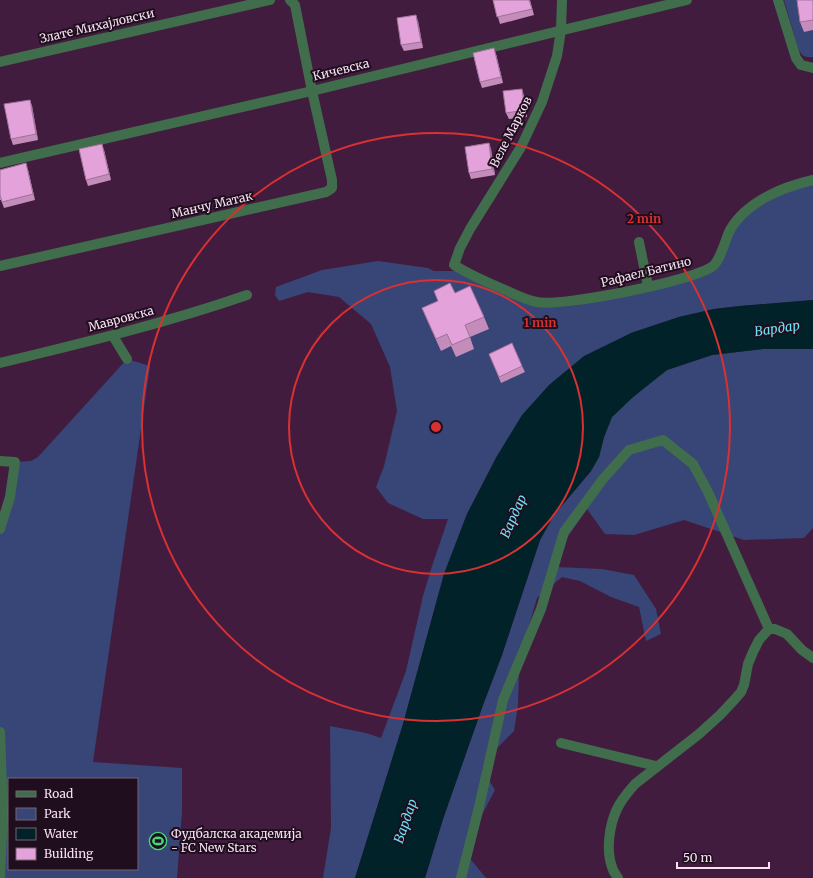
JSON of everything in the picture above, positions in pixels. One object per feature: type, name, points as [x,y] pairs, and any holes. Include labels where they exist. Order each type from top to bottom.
[{"type":"street","name":"Злате Михајловски","points":[[0,62],[270,0]]},
{"type":"street","points":[[290,0],[295,5],[312,91]]},
{"type":"street","name":"Веле Марков","points":[[454,265],[460,248],[470,229],[521,147],[542,102],[557,56],[561,30],[562,0]]},
{"type":"street","name":"Кичевска","points":[[0,163],[312,91],[687,0]]},
{"type":"street","points":[[778,0],[796,58],[802,65],[813,68]]},
{"type":"street","name":"Манчу Матак","points":[[0,266],[326,192],[332,188],[332,180],[312,91]]},
{"type":"street","name":"Рафаел Батино","points":[[454,265],[524,298],[543,303],[557,303],[596,298],[667,282],[702,272],[713,265],[717,261],[730,230],[745,211],[786,188],[813,180]]},
{"type":"street","points":[[639,242],[648,286]]},
{"type":"street","name":"Мавровска","points":[[0,362],[113,336],[199,312],[247,295]]},
{"type":"street","points":[[113,336],[126,359]]},
{"type":"street","points":[[461,878],[503,700],[541,609],[564,532],[603,479],[629,450],[663,440],[693,464],[708,492],[770,629]]},
{"type":"street","points":[[0,461],[15,462],[10,497],[0,529]]},
{"type":"street","points":[[618,878],[612,868],[609,853],[610,832],[616,810],[625,795],[635,784],[720,715],[741,692],[753,652],[759,640],[770,629],[775,629],[787,634],[802,650],[813,658]]},
{"type":"street","points":[[0,732],[3,814],[0,877]]},
{"type":"street","points":[[561,743],[656,766]]},
{"type":"green space","points":[[784,0],[799,0],[804,31],[813,30],[813,57],[805,56],[799,50]]},
{"type":"green space","points":[[813,180],[813,300],[714,309],[679,317],[631,333],[497,456],[467,514],[444,574],[403,724],[355,878],[323,878],[331,828],[330,726],[366,733],[381,738],[406,671],[423,596],[448,519],[423,519],[388,503],[376,487],[384,466],[397,411],[390,367],[371,324],[339,297],[308,292],[279,301],[275,295],[276,287],[322,270],[378,261],[428,268],[434,271],[464,271],[524,298],[557,303],[709,268],[745,211]]},
{"type":"green space","points":[[763,349],[813,349],[813,528],[804,538],[744,540],[684,520],[634,535],[605,534],[587,509],[562,545],[556,567],[602,569],[634,575],[656,609],[661,634],[646,641],[639,607],[611,597],[580,581],[562,577],[537,598],[525,639],[519,673],[518,705],[514,731],[499,746],[482,769],[495,790],[473,832],[467,855],[486,878],[425,878],[443,819],[502,655],[540,540],[554,515],[591,471],[599,457],[604,437],[612,417],[633,397],[667,370],[712,355]]},
{"type":"green space","points":[[127,359],[150,366],[93,762],[182,768],[182,812],[177,878],[0,878],[0,529],[15,462],[31,461],[38,457]]},
{"type":"water","name":"Вардар","points":[[813,300],[813,349],[763,349],[712,355],[667,370],[633,397],[612,417],[604,437],[599,457],[591,471],[554,515],[540,540],[502,655],[443,819],[425,878],[355,878],[403,724],[444,574],[467,514],[497,456],[522,415],[549,385],[584,356],[631,333],[679,317],[714,309]]},
{"type":"building","points":[[493,0],[529,0],[532,9],[497,17]]},
{"type":"building","points":[[797,0],[813,0],[813,20],[800,22]]},
{"type":"building","points":[[416,15],[421,42],[401,45],[397,18]]},
{"type":"building","points":[[494,48],[501,77],[480,82],[473,53]]},
{"type":"building","points":[[522,89],[525,110],[506,113],[503,91]]},
{"type":"building","points":[[30,100],[36,134],[11,139],[4,104]]},
{"type":"building","points":[[489,143],[492,169],[469,173],[465,147]]},
{"type":"building","points":[[102,144],[109,174],[86,180],[79,149]]},
{"type":"building","points":[[26,163],[33,194],[2,202],[0,195],[0,170]]},
{"type":"building","points":[[450,283],[455,293],[470,286],[484,317],[465,325],[470,337],[452,345],[447,334],[436,339],[422,308],[438,301],[434,291]]},
{"type":"building","points":[[512,343],[522,366],[499,377],[489,354]]},
{"type":"place","name":"Фудбалска академија - FC New Stars","points":[[158,841]]}]
